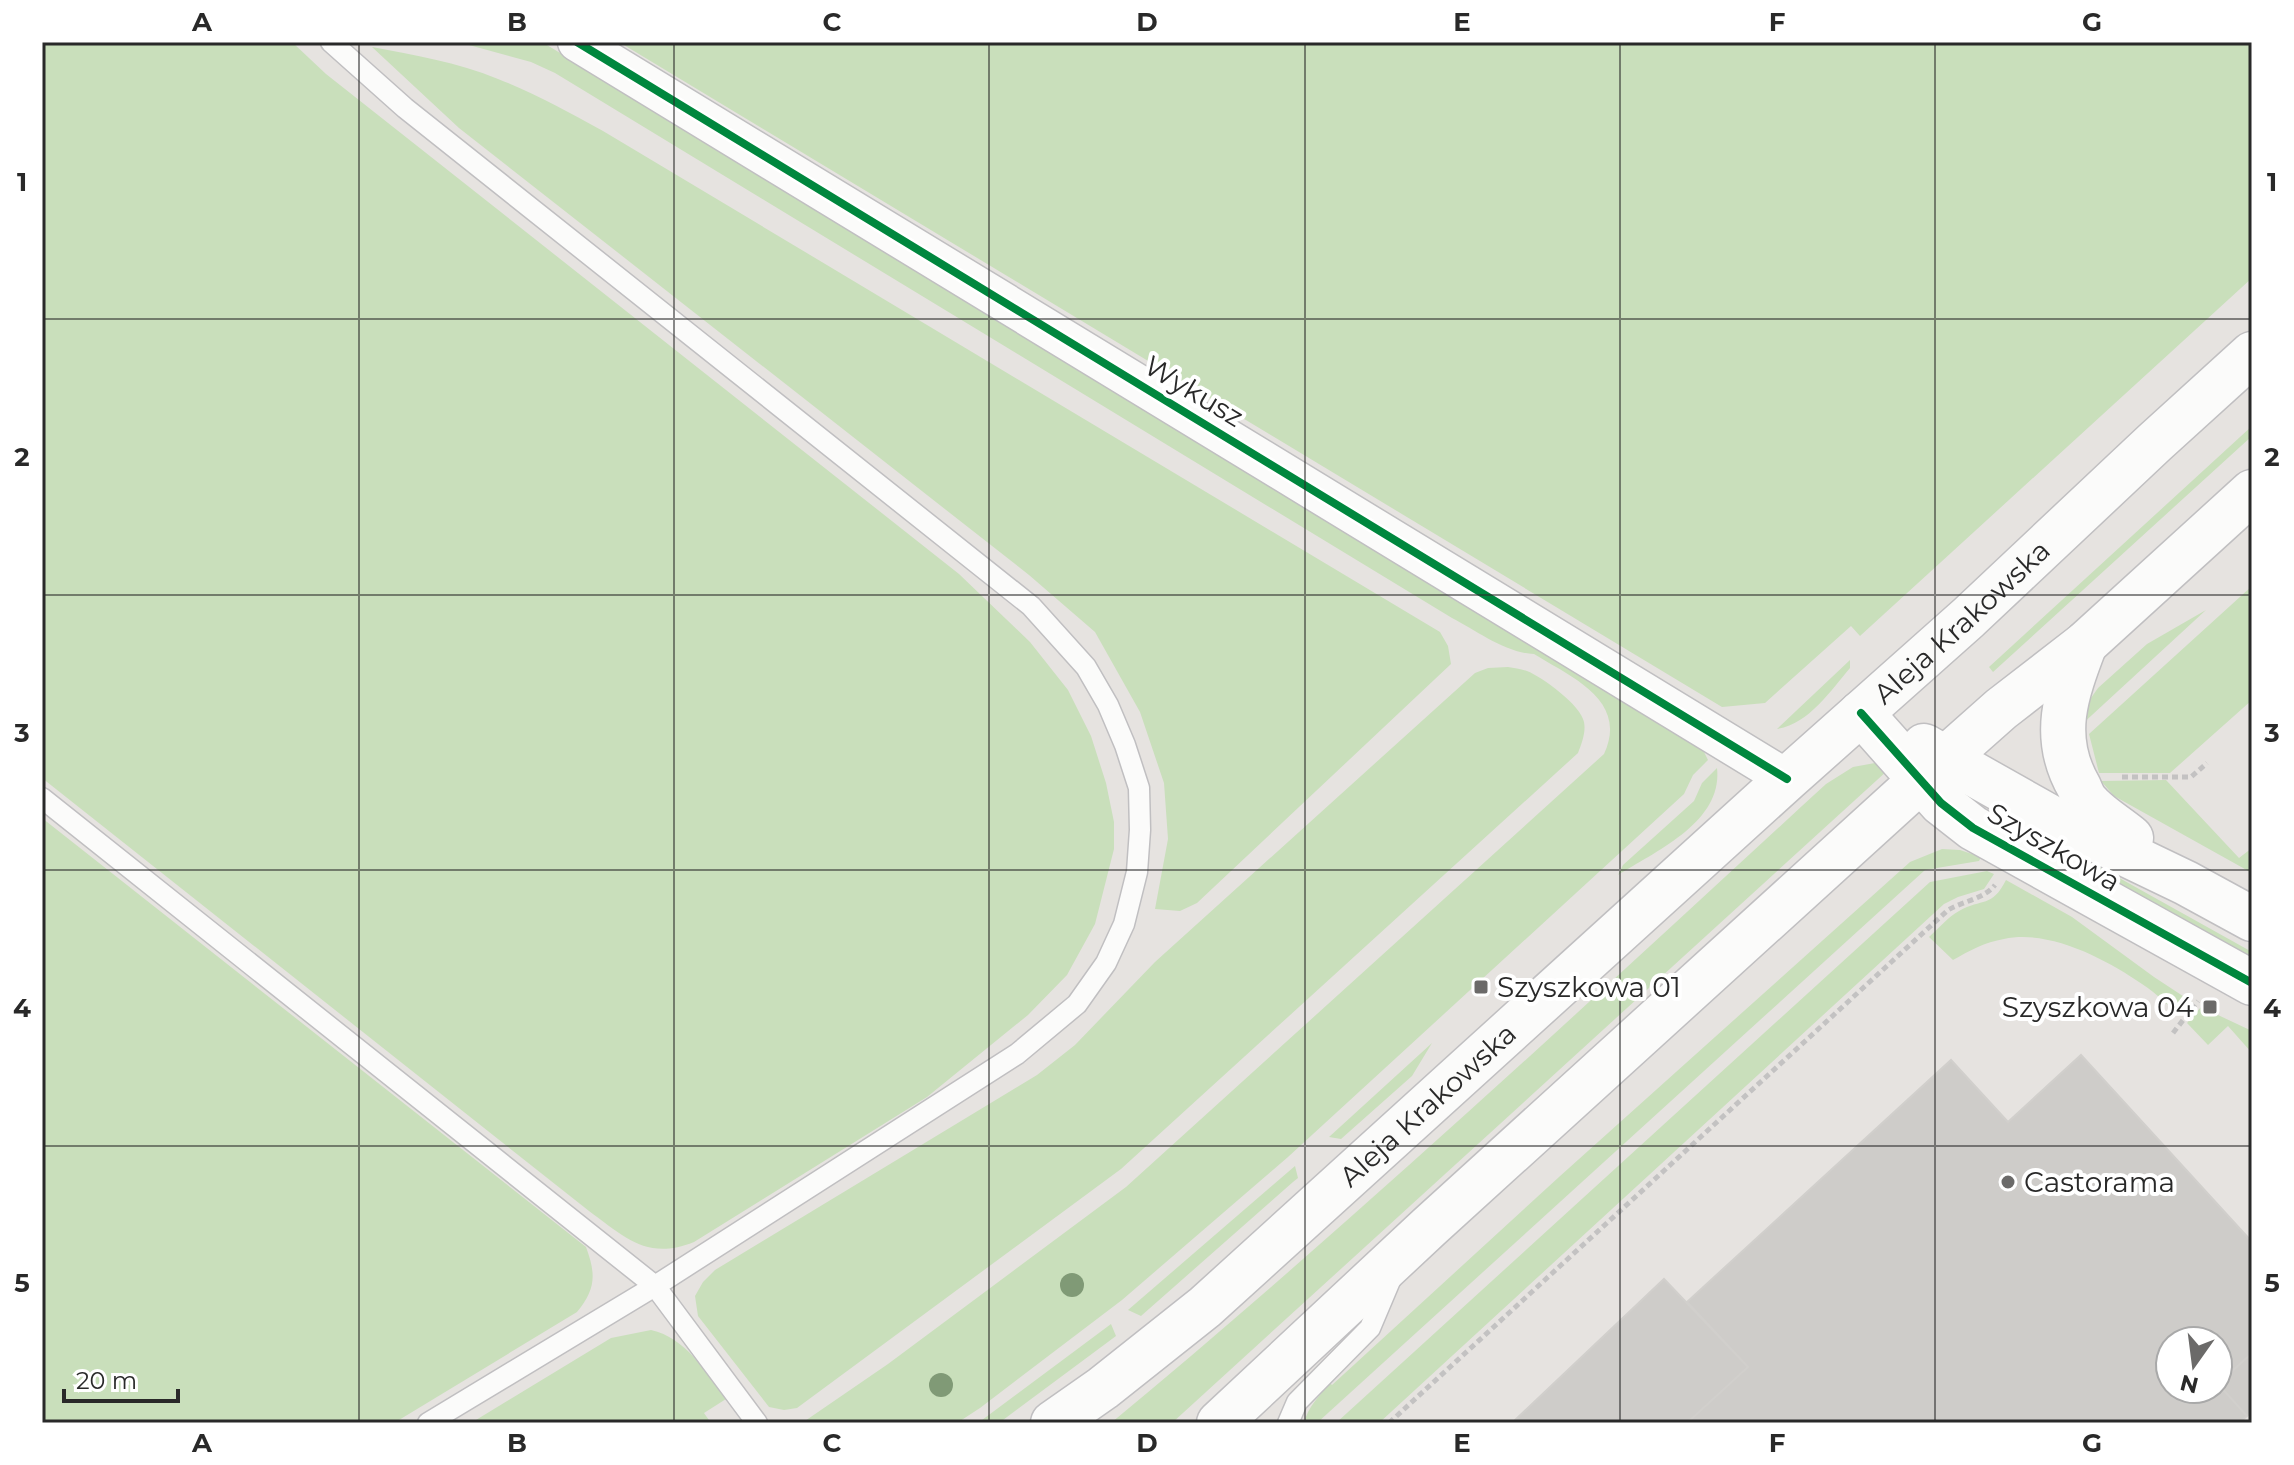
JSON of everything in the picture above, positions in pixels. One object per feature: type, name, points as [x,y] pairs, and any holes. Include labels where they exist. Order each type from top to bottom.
[{"type":"main road","name":"Aleja Krakowska","points":[[1053,1423],[1103,1388],[1205,1307],[1968,618],[2252,354]]},
{"type":"main road","points":[[1219,1423],[1402,1252],[1934,769],[2001,709],[2085,644],[2252,492]]},
{"type":"main road","points":[[2085,644],[2063,713],[2064,748],[2071,774],[2087,803],[2186,883]]},
{"type":"main road","name":"Szyszkowa","points":[[1861,713],[1934,769],[2057,821],[2186,883],[2252,919]]},
{"type":"main road","name":"Szyszkowa","points":[[1934,769],[1941,803],[1973,828],[2252,983]]},
{"type":"street","name":"Wykusz","points":[[577,42],[1787,779]]},
{"type":"lane","points":[[331,42],[405,108],[1031,606],[1086,667],[1120,732],[1139,788],[1137,872],[1124,924],[1106,963],[1077,1004],[1017,1054],[655,1286],[428,1423]]},
{"type":"lane","points":[[42,798],[655,1286],[757,1423]]},
{"type":"lane","points":[[1288,1423],[1297,1402],[1370,1328],[1402,1252]]},
{"type":"path","points":[[2107,777],[2191,777],[2207,763]]},
{"type":"path","points":[[1389,1423],[1948,910],[1962,901],[1987,894],[1998,879]]},
{"type":"path","points":[[2173,1033],[2202,997]]},
{"type":"green space","points":[[42,42],[292,42],[326,74],[959,574],[1030,642],[1068,690],[1091,736],[1106,783],[1114,822],[1114,849],[1095,924],[1067,975],[1028,1015],[927,1097],[694,1242],[663,1249],[650,1247],[626,1237],[589,1211],[42,778]]},
{"type":"green space","points":[[458,42],[542,42],[1655,719],[1702,748],[1708,760],[1693,775],[1684,794],[1288,1157],[1122,1300],[957,1423],[802,1423],[888,1364],[1126,1187],[1604,754],[1610,735],[1609,719],[1592,692],[1564,672],[1534,654],[1502,646],[1452,618],[555,73],[531,62]]},
{"type":"green space","points":[[619,42],[2252,42],[2252,278],[1860,636],[1851,626],[1765,703],[1722,707]]},
{"type":"green space","points":[[372,47],[483,73],[603,131],[1440,632],[1448,646],[1451,664],[1197,903],[1180,911],[1155,909],[1168,839],[1164,783],[1140,712],[1095,632],[1029,575],[459,128]]},
{"type":"green space","points":[[2252,426],[2252,436],[1993,672],[1989,667]]},
{"type":"green space","points":[[2252,586],[2252,700],[2170,773],[2099,773],[2089,734]]},
{"type":"green space","points":[[2206,610],[2079,727],[2086,705],[2098,688],[2147,644]]},
{"type":"green space","points":[[1850,660],[1850,668],[1818,705],[1789,726],[1777,729]]},
{"type":"green space","points":[[1508,667],[1527,671],[1542,679],[1576,708],[1584,722],[1578,753],[1121,1169],[797,1408],[784,1410],[769,1407],[698,1316],[695,1296],[703,1282],[715,1270],[1037,1075],[1075,1045],[1155,962],[1475,673],[1488,668]]},
{"type":"green space","points":[[1886,761],[1888,770],[1172,1423],[1111,1423],[1383,1188],[1826,784],[1853,767]]},
{"type":"green space","points":[[1717,768],[1716,787],[1698,819],[1668,845],[1618,875],[1623,865],[1694,801],[1702,783]]},
{"type":"green space","points":[[2166,780],[2239,858],[2252,848],[2252,873],[2114,796],[2101,781]]},
{"type":"green space","points":[[42,818],[586,1247],[592,1281],[588,1296],[577,1312],[394,1423],[42,1423]]},
{"type":"green space","points":[[2035,831],[2252,952],[2252,964],[2030,840]]},
{"type":"green space","points":[[1942,849],[1960,850],[1981,857],[1979,861],[1925,870],[1317,1423],[1304,1423],[1311,1407],[1330,1383],[1332,1385],[1910,862]]},
{"type":"green space","points":[[1987,871],[1994,874],[1984,889],[1944,904],[1379,1423],[1336,1423],[1930,882]]},
{"type":"green space","points":[[2006,880],[2072,917],[2192,1002],[2180,1016],[2162,999],[2112,965],[2076,948],[2039,938],[1997,940],[1953,960],[1929,937],[1955,913],[1991,899]]},
{"type":"green space","points":[[2201,1007],[2252,1031],[2252,1053],[2228,1026],[2208,1045],[2187,1023]]},
{"type":"green space","points":[[1432,1043],[1412,1076],[1341,1139],[1329,1137]]},
{"type":"green space","points":[[1295,1166],[1298,1178],[1141,1316],[1128,1310]]},
{"type":"green space","points":[[1111,1324],[1116,1336],[999,1423],[978,1423]]},
{"type":"green space","points":[[651,1330],[685,1348],[726,1399],[704,1413],[711,1423],[471,1423],[611,1338]]},
{"type":"building","name":"Castorama","points":[[2081,1055],[2252,1242],[2252,1353],[2234,1369],[2234,1325],[2154,1325],[2154,1405],[2234,1405],[2234,1402],[2247,1416],[2239,1423],[1687,1423],[1748,1367],[1687,1302],[1951,1060],[2008,1122]]},
{"type":"building","points":[[1664,1279],[1748,1367],[1687,1423],[1512,1423]]},
{"type":"building","points":[[2252,1353],[2252,1411],[2247,1416],[2234,1402],[2234,1369]]},
{"type":"cycle path","points":[[577,42],[1787,779]]},
{"type":"cycle path","points":[[1861,713],[1941,803],[1973,828],[2252,983]]},
{"type":"place","name":"Szyszkowa 01","points":[[1481,987]]},
{"type":"place","name":"Szyszkowa 04","points":[[2210,1007]]},
{"type":"place","name":"Castorama","points":[[2008,1182]]}]
